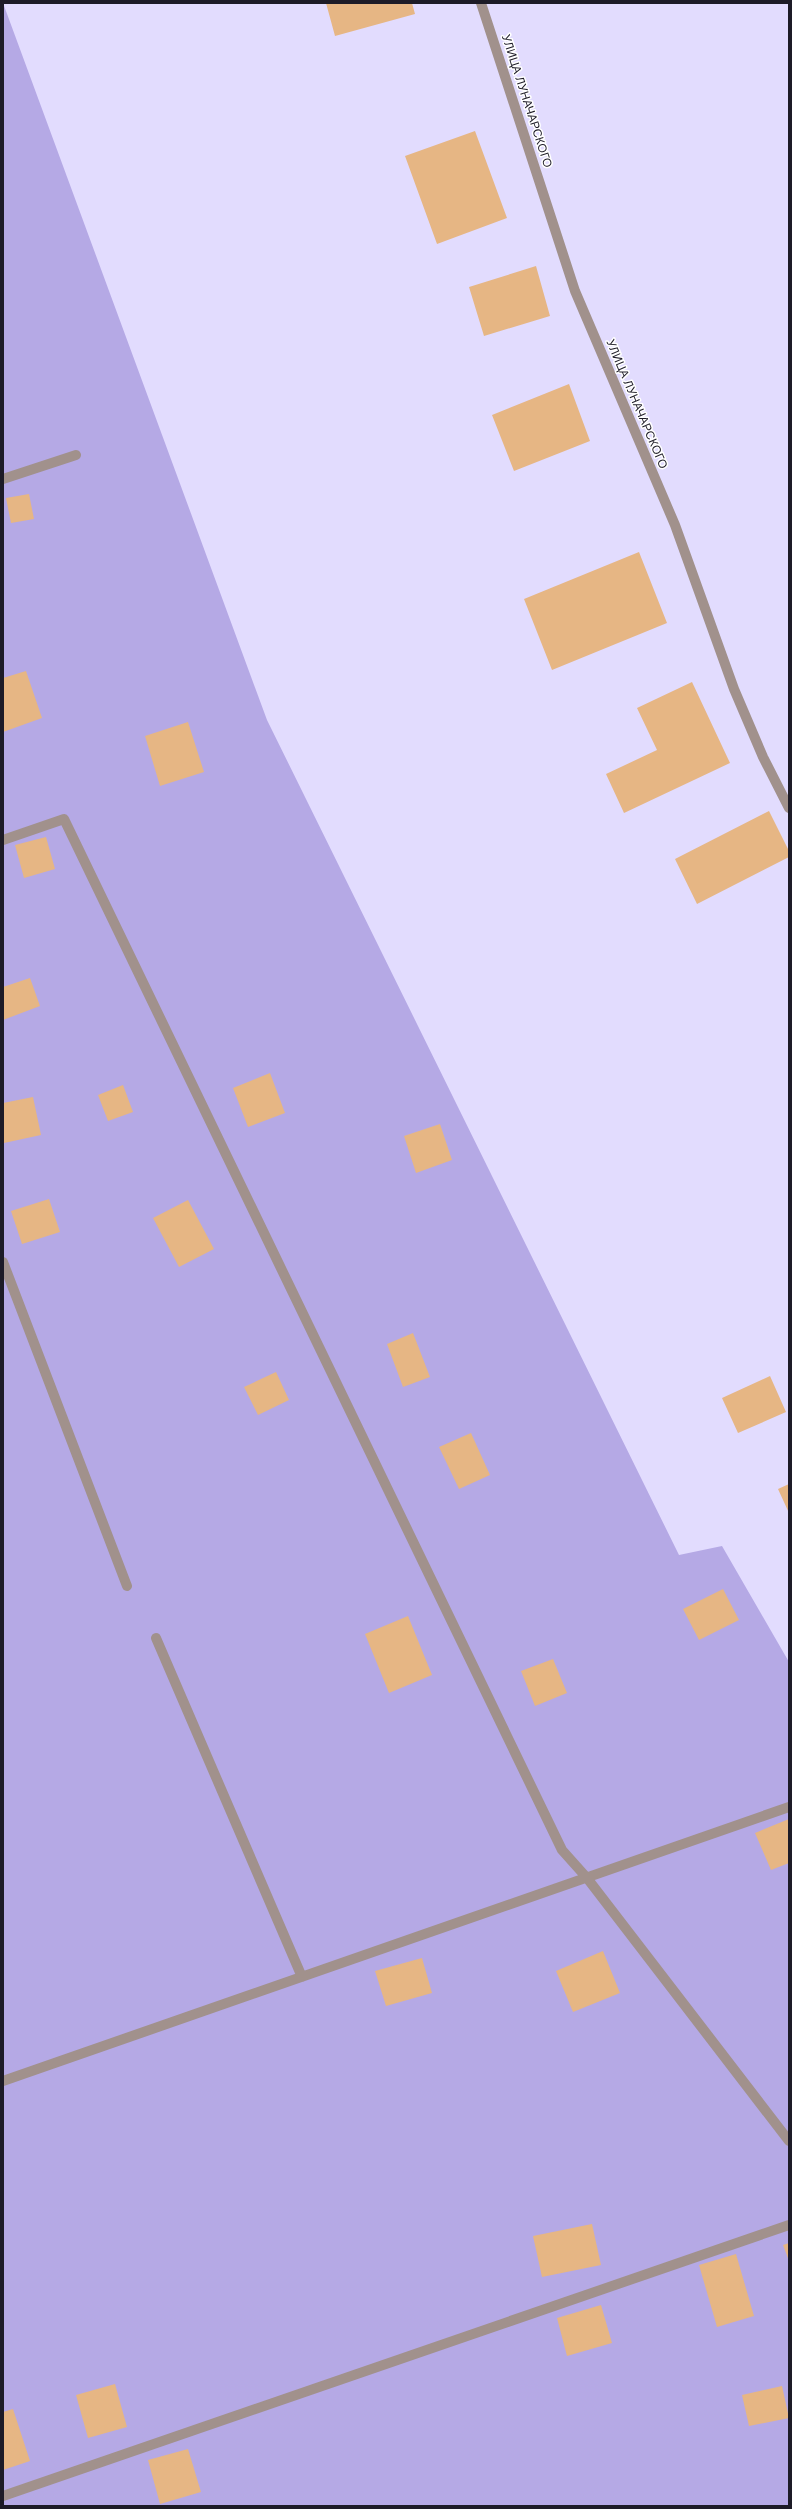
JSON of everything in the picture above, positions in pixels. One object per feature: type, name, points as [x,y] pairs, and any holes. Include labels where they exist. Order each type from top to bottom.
[{"type":"street","name":"УЛИЦА ЛУНАЧАРСКОГО","points":[[482,3],[575,291],[675,525],[734,689],[763,757],[789,808]]},
{"type":"street","points":[[3,480],[76,455]]},
{"type":"street","points":[[3,840],[64,819],[562,1850],[587,1878],[789,2141]]},
{"type":"street","points":[[3,1262],[127,1586]]},
{"type":"street","points":[[156,1638],[302,1977]]},
{"type":"street","points":[[3,2081],[789,1807]]},
{"type":"street","points":[[3,2496],[789,2225]]},
{"type":"shaded area","points":[[3,3],[267,720],[679,1555],[722,1546],[789,1662],[789,2506],[3,2506]]},
{"type":"building","points":[[326,3],[412,3],[415,14],[335,36]]},
{"type":"building","points":[[475,131],[507,218],[437,244],[405,156]]},
{"type":"building","points":[[536,266],[550,316],[484,336],[469,287]]},
{"type":"building","points":[[569,384],[590,441],[514,471],[492,415]]},
{"type":"building","points":[[29,494],[34,519],[11,523],[6,498]]},
{"type":"building","points":[[639,552],[667,623],[552,670],[524,599]]},
{"type":"building","points":[[26,671],[42,718],[3,732],[3,678]]},
{"type":"building","points":[[692,682],[730,763],[624,813],[606,774],[657,750],[637,708]]},
{"type":"building","points":[[188,722],[204,772],[160,786],[145,736]]},
{"type":"building","points":[[769,811],[789,851],[789,857],[697,904],[675,859]]},
{"type":"building","points":[[46,837],[55,869],[24,878],[15,845]]},
{"type":"building","points":[[30,978],[40,1006],[3,1020],[3,987]]},
{"type":"building","points":[[270,1073],[285,1113],[248,1127],[233,1088]]},
{"type":"building","points":[[123,1085],[133,1112],[108,1121],[98,1095]]},
{"type":"building","points":[[33,1097],[41,1135],[4,1143],[3,1103]]},
{"type":"building","points":[[440,1124],[452,1160],[416,1173],[404,1136]]},
{"type":"building","points":[[49,1199],[60,1232],[22,1244],[11,1211]]},
{"type":"building","points":[[188,1200],[214,1249],[179,1267],[153,1218]]},
{"type":"building","points":[[413,1333],[430,1377],[403,1387],[387,1344]]},
{"type":"building","points":[[276,1372],[289,1400],[258,1415],[244,1387]]},
{"type":"building","points":[[770,1376],[786,1412],[738,1433],[722,1398]]},
{"type":"building","points":[[471,1433],[490,1475],[459,1489],[439,1447]]},
{"type":"building","points":[[789,1484],[789,1513],[778,1489]]},
{"type":"building","points":[[723,1589],[739,1620],[699,1640],[683,1609]]},
{"type":"building","points":[[408,1616],[432,1675],[389,1693],[365,1634]]},
{"type":"building","points":[[553,1659],[567,1693],[535,1706],[521,1671]]},
{"type":"building","points":[[789,1819],[789,1863],[771,1870],[755,1833]]},
{"type":"building","points":[[603,1951],[620,1993],[573,2012],[556,1971]]},
{"type":"building","points":[[422,1958],[432,1993],[386,2006],[375,1971]]},
{"type":"building","points":[[592,2224],[601,2265],[542,2277],[533,2236]]},
{"type":"building","points":[[789,2243],[789,2261],[783,2245]]},
{"type":"building","points":[[736,2254],[754,2316],[717,2327],[699,2265]]},
{"type":"building","points":[[601,2305],[612,2343],[567,2356],[557,2318]]},
{"type":"building","points":[[115,2384],[127,2427],[88,2438],[76,2395]]},
{"type":"building","points":[[782,2386],[789,2418],[749,2426],[742,2395]]},
{"type":"building","points":[[13,2409],[30,2461],[3,2470],[3,2412]]},
{"type":"building","points":[[188,2449],[201,2492],[160,2504],[148,2460]]}]
